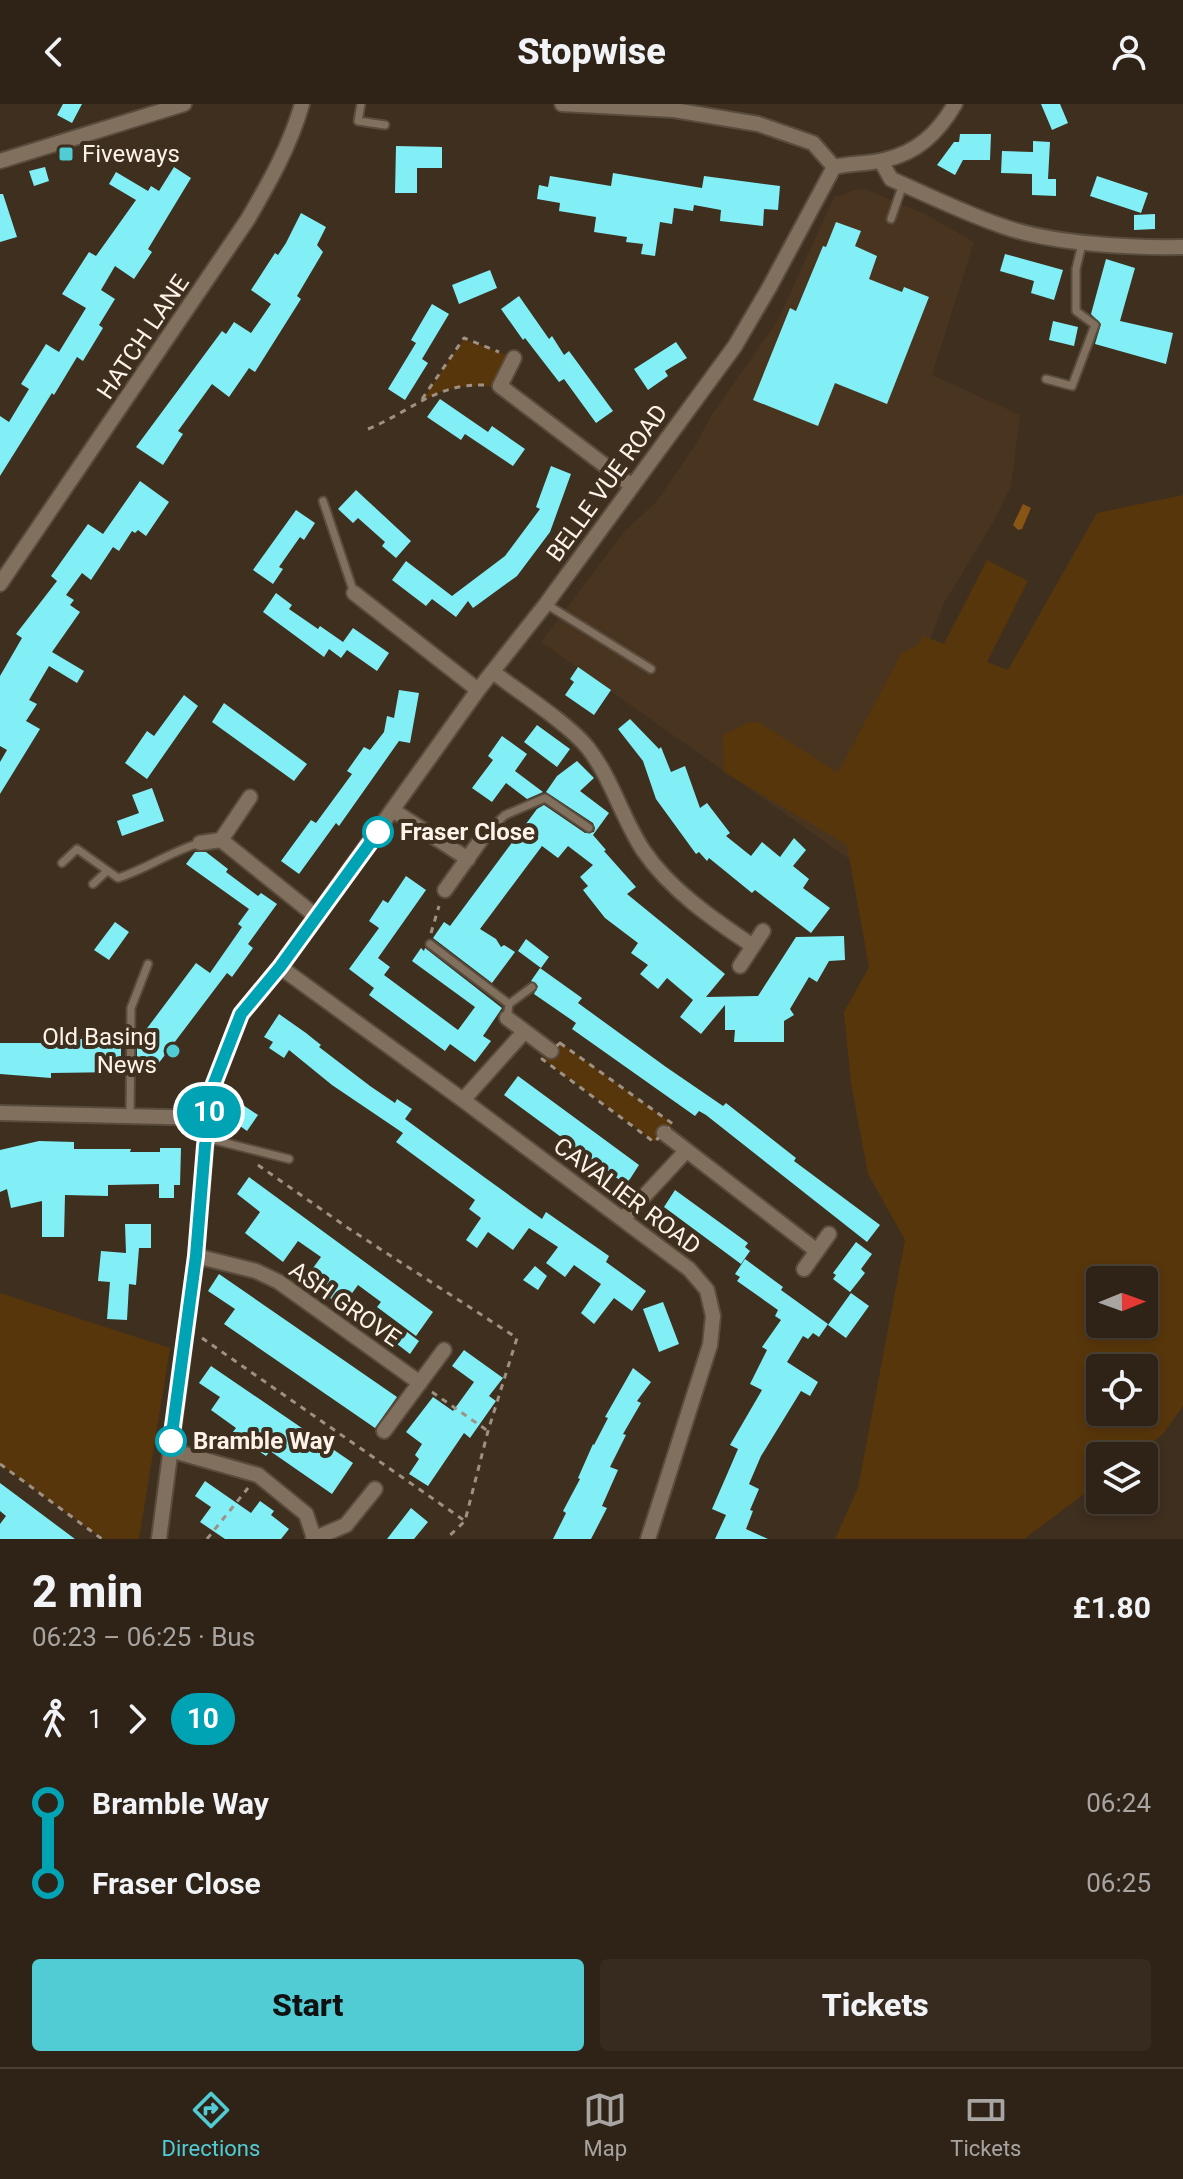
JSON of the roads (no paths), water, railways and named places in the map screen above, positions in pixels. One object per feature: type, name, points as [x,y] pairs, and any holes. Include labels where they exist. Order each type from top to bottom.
[{"type":"street","points":[[0,161],[184,104]]},
{"type":"street","name":"HATCH LANE","points":[[0,584],[248,219],[294,133],[302,104]]},
{"type":"street","points":[[562,104],[674,107],[758,124],[813,143],[834,167],[854,162],[881,161],[914,150],[935,133],[955,104]]},
{"type":"street","points":[[881,161],[891,179],[1006,228],[1142,248],[1183,247]]},
{"type":"street","name":"BELLE VUE ROAD","points":[[159,1539],[196,1256],[208,1118],[213,1086],[241,1014],[317,917],[478,690],[546,604],[735,346],[834,167]]},
{"type":"street","points":[[514,358],[500,386],[632,486]]},
{"type":"street","points":[[354,593],[478,690]]},
{"type":"street","points":[[493,672],[586,745],[600,765],[642,849],[658,870],[718,922],[753,946]]},
{"type":"street","points":[[221,840],[250,797]]},
{"type":"street","points":[[394,811],[468,859]]},
{"type":"street","points":[[445,890],[485,834]]},
{"type":"street","points":[[200,843],[221,840],[317,917]]},
{"type":"street","points":[[740,966],[763,931]]},
{"type":"street","name":"CAVALIER ROAD","points":[[280,967],[623,1219],[689,1269],[707,1290],[713,1316],[710,1345],[648,1539]]},
{"type":"street","points":[[508,1011],[524,1032],[551,1051]]},
{"type":"street","points":[[463,1100],[524,1032]]},
{"type":"street","points":[[0,1113],[208,1118]]},
{"type":"street","points":[[664,1133],[817,1251]]},
{"type":"street","points":[[623,1219],[686,1151]]},
{"type":"street","points":[[804,1269],[829,1234]]},
{"type":"street","name":"ASH GROVE","points":[[196,1256],[256,1271],[279,1282],[420,1383]]},
{"type":"street","points":[[384,1431],[444,1350]]},
{"type":"street","points":[[170,1450],[258,1475],[306,1514],[314,1538],[346,1525],[375,1489]]},
{"type":"lane","points":[[361,104],[358,121],[385,125]]},
{"type":"lane","points":[[891,219],[903,184]]},
{"type":"lane","points":[[1046,379],[1072,386],[1095,325],[1076,311],[1076,269],[1082,241]]},
{"type":"lane","points":[[323,501],[354,593]]},
{"type":"lane","points":[[546,604],[651,669]]},
{"type":"lane","points":[[485,834],[505,815],[545,798],[589,828]]},
{"type":"lane","points":[[62,863],[77,849],[118,878],[135,873],[181,848],[200,843]]},
{"type":"lane","points":[[93,884],[107,871]]},
{"type":"lane","points":[[430,944],[508,1011],[532,987]]},
{"type":"lane","points":[[130,1117],[131,1008],[148,964]]},
{"type":"lane","points":[[206,1138],[289,1159]]},
{"type":"place","name":"Fiveways","points":[[66,154]]},
{"type":"place","name":"Fraser Close","points":[[378,832]]},
{"type":"place","name":"Old Basing News","points":[[173,1051]]},
{"type":"place","name":"Bramble Way","points":[[171,1441]]}]
